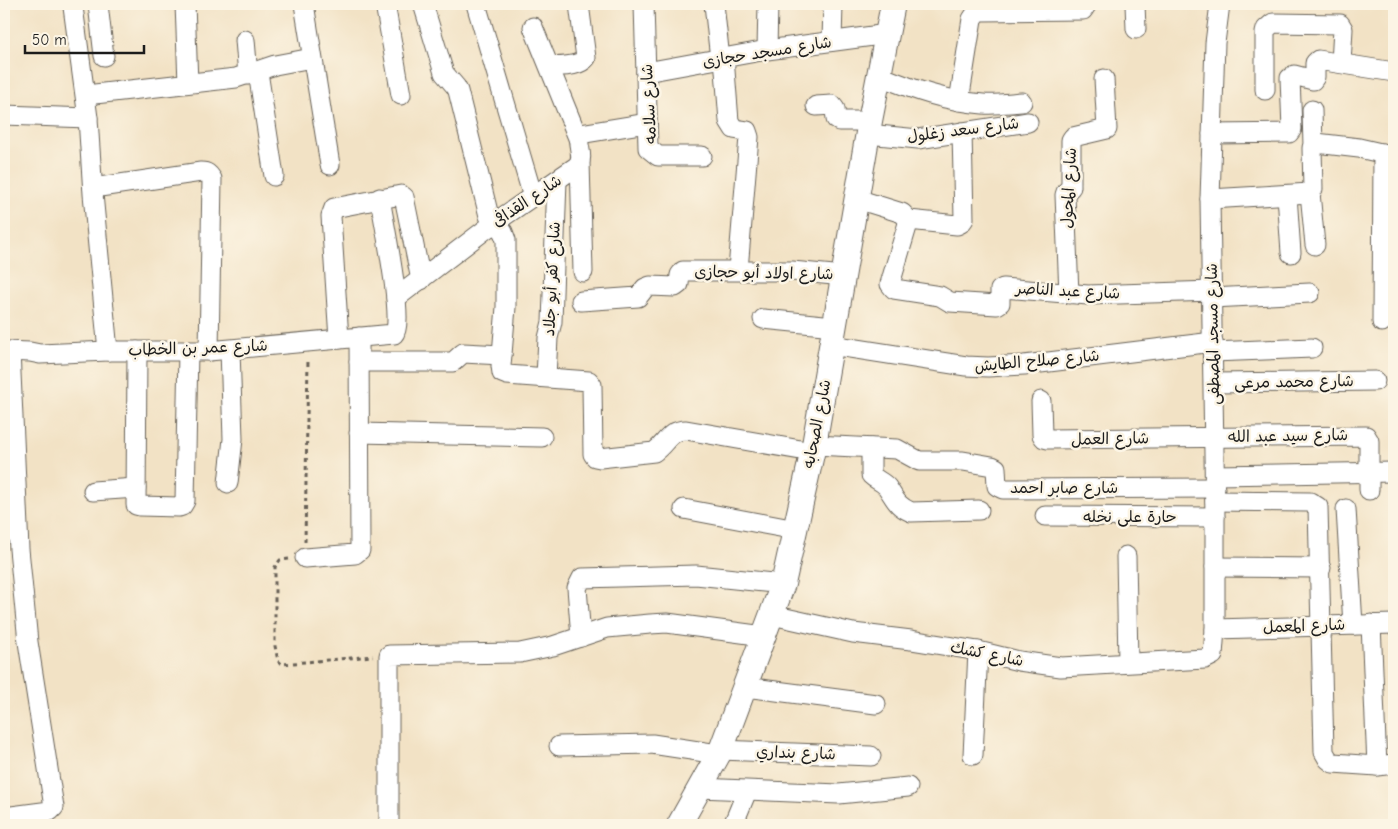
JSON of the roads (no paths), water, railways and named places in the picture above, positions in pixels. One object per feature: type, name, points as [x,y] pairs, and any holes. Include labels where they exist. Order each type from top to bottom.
[{"type":"street","points":[[98,4],[104,56]]},
{"type":"street","points":[[186,4],[188,83]]},
{"type":"street","points":[[304,4],[330,164]]},
{"type":"street","points":[[385,4],[401,95]]},
{"type":"street","points":[[423,4],[444,74],[458,91],[489,216],[503,232],[506,240],[506,307],[501,370],[502,373],[507,375],[546,377]]},
{"type":"street","points":[[476,4],[532,197]]},
{"type":"street","points":[[550,67],[583,62],[586,58],[579,4]]},
{"type":"street","name":"شارع سلامه","points":[[644,4],[648,148],[658,156],[702,156]]},
{"type":"street","points":[[714,4],[729,122],[734,129],[747,131],[749,137],[738,270]]},
{"type":"street","points":[[767,50],[768,4]]},
{"type":"street","points":[[832,4],[832,41]]},
{"type":"street","name":"شارع الصحابه","points":[[679,825],[720,752],[783,584],[813,449],[869,127],[893,4]]},
{"type":"street","points":[[958,101],[972,19],[976,13],[980,11],[1083,10],[1087,4]]},
{"type":"street","points":[[1135,4],[1136,29]]},
{"type":"street","name":"شارع مسجد المصطفى","points":[[1205,659],[1213,655],[1215,629],[1214,383],[1210,199],[1215,43],[1220,4]]},
{"type":"street","points":[[73,7],[86,95],[108,351]]},
{"type":"street","points":[[1265,90],[1265,33],[1269,25],[1273,23],[1340,24],[1343,29],[1341,63]]},
{"type":"street","points":[[533,27],[578,138],[581,157],[583,272]]},
{"type":"street","name":"شارع مسجد حجازى","points":[[646,72],[767,50],[888,34]]},
{"type":"street","points":[[245,40],[274,176]]},
{"type":"street","points":[[86,95],[253,73],[275,65],[312,58]]},
{"type":"street","points":[[1212,134],[1289,133],[1292,129],[1290,78],[1294,75],[1313,80],[1316,75],[1315,63],[1318,60],[1394,72]]},
{"type":"street","points":[[880,76],[914,91],[958,101],[985,104],[1022,102]]},
{"type":"street","name":"شارع المحول","points":[[1069,294],[1065,193],[1072,187],[1071,140],[1107,129],[1104,79]]},
{"type":"street","name":"شارع سعد زغلول","points":[[816,106],[832,105],[838,121],[918,139],[1028,122]]},
{"type":"street","points":[[1312,110],[1313,189],[1310,194],[1315,245]]},
{"type":"street","points":[[4,115],[88,118]]},
{"type":"street","points":[[578,138],[582,132],[647,123]]},
{"type":"street","points":[[857,199],[902,213],[909,220],[957,225],[963,222],[962,132]]},
{"type":"street","points":[[1313,146],[1316,143],[1320,143],[1389,154],[1382,322]]},
{"type":"street","name":"شارع القذافى","points":[[396,298],[494,223],[580,162]]},
{"type":"street","points":[[93,188],[201,172],[210,175],[212,179],[209,351]]},
{"type":"street","name":"شارع كفر أبو جلاد","points":[[546,377],[549,334],[552,322],[557,180]]},
{"type":"street","points":[[339,339],[331,211],[334,208],[398,194],[404,198],[421,280]]},
{"type":"street","points":[[1210,199],[1310,194]]},
{"type":"street","points":[[1287,195],[1290,253]]},
{"type":"street","points":[[380,198],[396,298]]},
{"type":"street","name":"شارع عبد الناصر","points":[[909,220],[890,282],[894,288],[940,296],[950,302],[997,305],[1000,303],[1000,290],[1003,288],[1088,295],[1310,293]]},
{"type":"street","name":"شارع اولاد أبو حجازى","points":[[581,301],[638,297],[644,288],[650,286],[675,287],[679,284],[680,275],[683,272],[792,271],[844,276]]},
{"type":"street","name":"شارع عمر بن الخطاب","points":[[7,351],[40,354],[108,351],[209,351],[392,334],[397,331],[396,298]]},
{"type":"street","name":"شارع صلاح الطايش","points":[[763,319],[966,366],[988,367],[1033,364],[1213,347],[1312,348]]},
{"type":"street","points":[[305,558],[355,554],[360,550],[359,337]]},
{"type":"street","points":[[228,483],[233,439],[230,350]]},
{"type":"street","points":[[4,817],[50,811],[54,808],[43,747],[27,632],[17,516],[17,480],[7,351]]},
{"type":"street","points":[[137,351],[136,503],[140,506],[180,507],[185,501],[188,351]]},
{"type":"street","points":[[359,362],[453,362],[463,353],[502,354]]},
{"type":"street","name":"شارع صابر احمد","points":[[546,377],[587,380],[591,382],[593,448],[595,457],[600,458],[654,452],[660,449],[674,432],[686,430],[813,449],[897,449],[919,461],[963,461],[992,466],[996,468],[997,486],[1004,489],[1215,495]]},
{"type":"street","name":"شارع محمد مرعى","points":[[1214,383],[1374,381]]},
{"type":"street","name":"شارع العمل","points":[[1041,401],[1042,435],[1046,439],[1214,438]]},
{"type":"street","points":[[359,433],[542,437]]},
{"type":"street","name":"شارع سيد عبد الله","points":[[1214,438],[1366,436],[1369,441],[1369,481]]},
{"type":"street","points":[[871,448],[871,475],[883,484],[896,503],[904,508],[912,512],[979,510]]},
{"type":"street","points":[[1215,495],[1369,481],[1394,472]]},
{"type":"street","points":[[93,491],[136,488]]},
{"type":"street","points":[[1215,495],[1310,502],[1316,505],[1319,511],[1324,752],[1333,762],[1386,765],[1362,625],[1346,509]]},
{"type":"street","name":"حارة على نخله","points":[[1045,516],[1215,495]]},
{"type":"street","points":[[684,509],[796,530]]},
{"type":"street","points":[[1126,556],[1128,662]]},
{"type":"street","points":[[1215,567],[1320,568]]},
{"type":"street","points":[[581,637],[577,588],[582,578],[702,575],[783,584]]},
{"type":"street","name":"شارع كشك","points":[[389,825],[389,655],[520,653],[534,651],[607,628],[667,624],[768,626],[853,633],[978,651],[1019,661],[1061,667],[1205,659]]},
{"type":"street","name":"شارع المعمل","points":[[1215,629],[1394,624]]},
{"type":"street","points":[[973,755],[978,651]]},
{"type":"street","points":[[745,687],[876,704]]},
{"type":"street","name":"شارع بنداري","points":[[560,746],[652,744],[720,752],[871,756]]},
{"type":"street","points":[[700,788],[839,794],[908,787]]},
{"type":"street","points":[[733,825],[747,791]]}]
